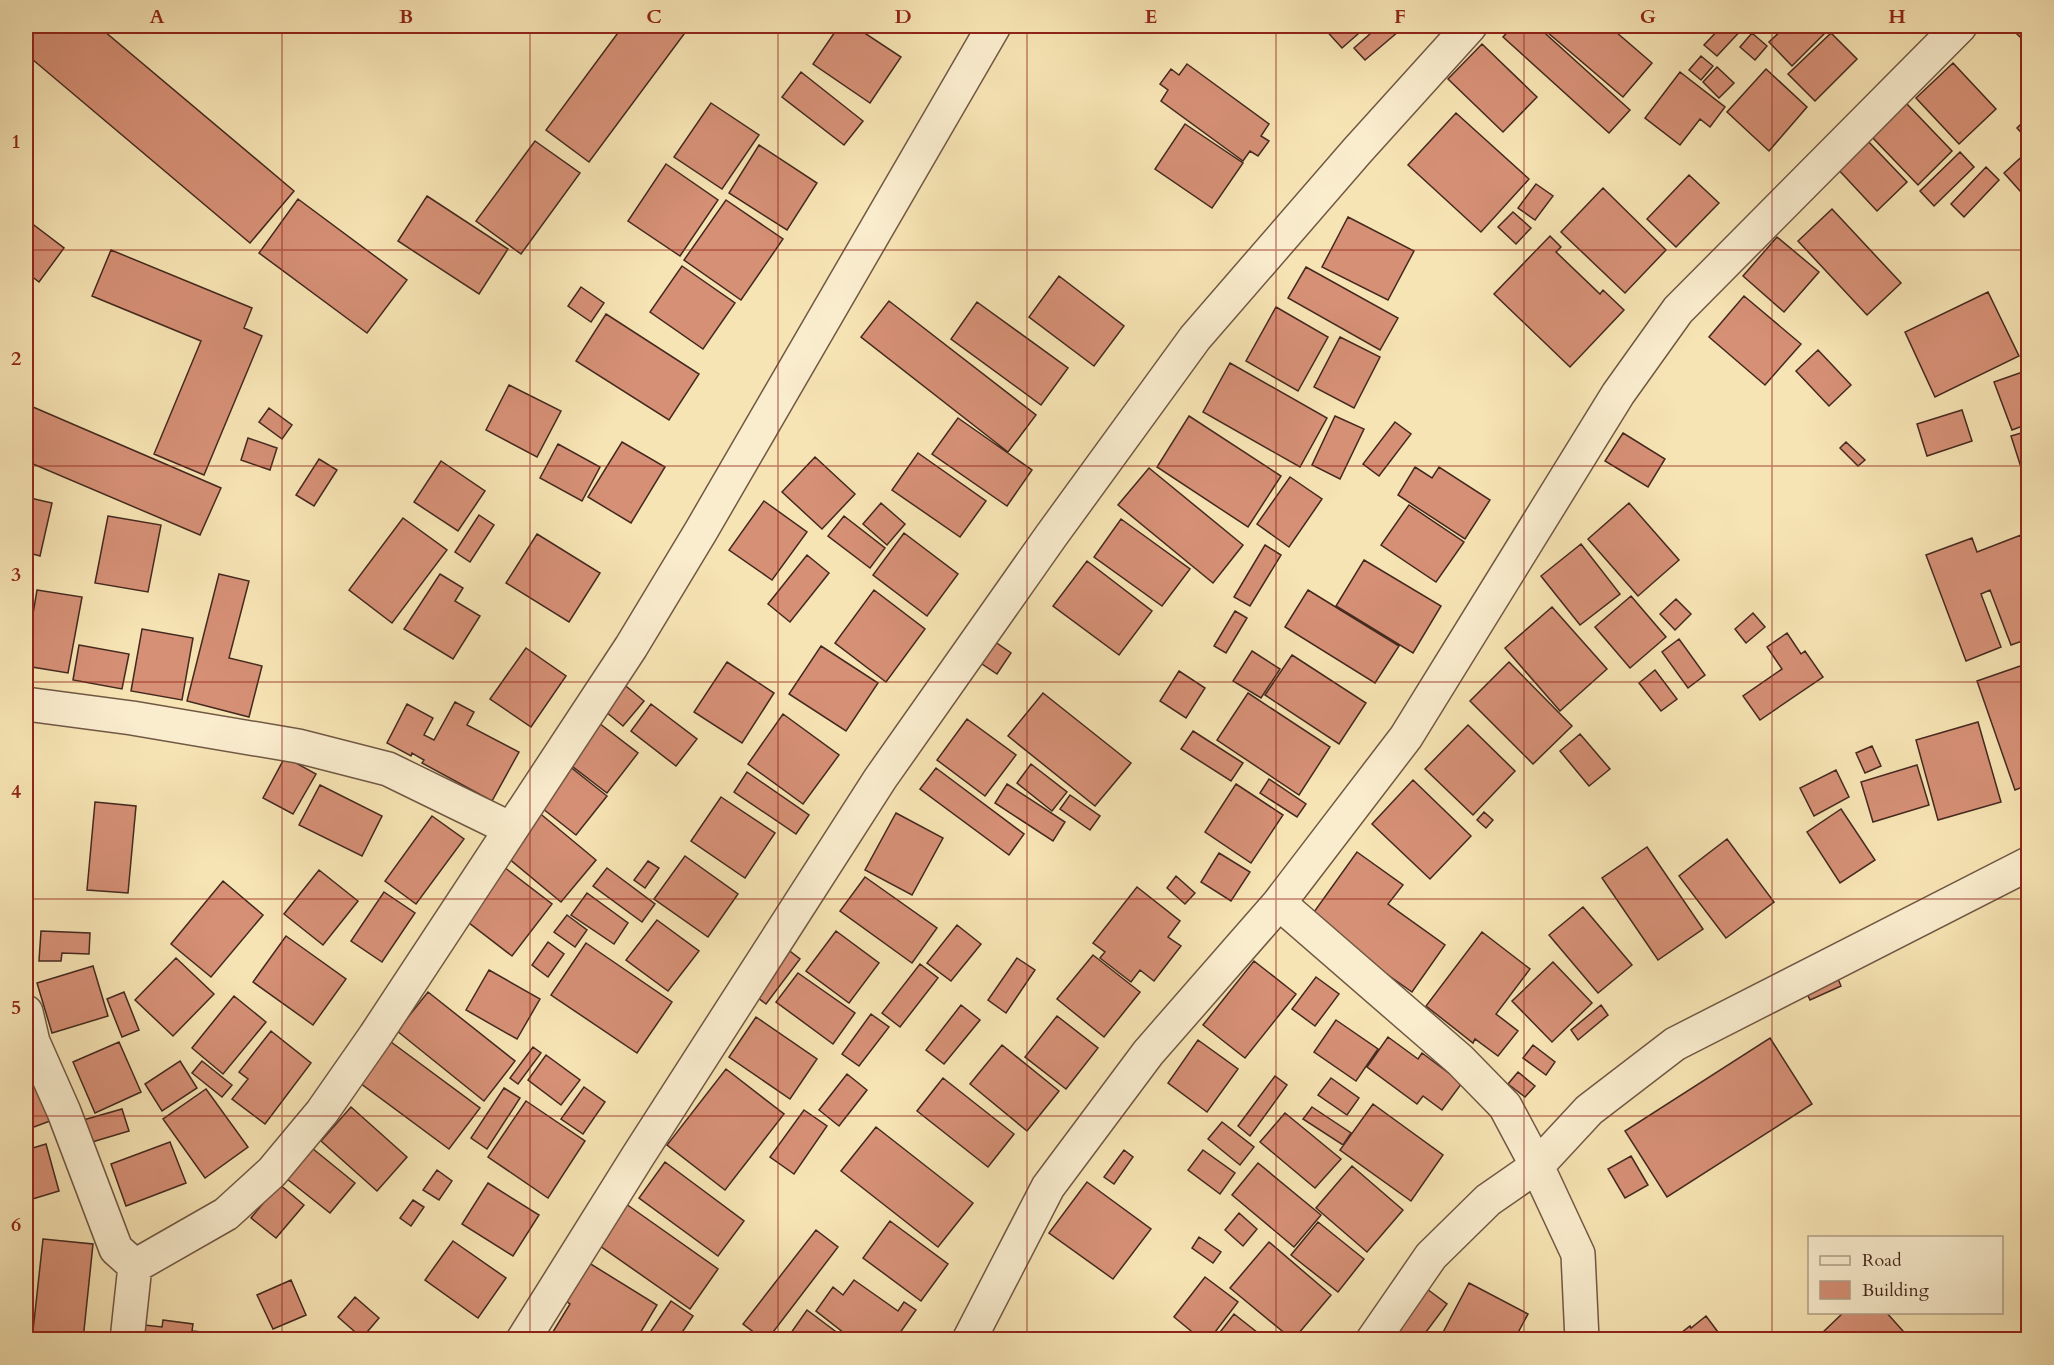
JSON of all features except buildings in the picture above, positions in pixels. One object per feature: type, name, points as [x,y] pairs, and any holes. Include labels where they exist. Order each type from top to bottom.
[{"type":"street","points":[[135,1266],[226,1214],[272,1172],[322,1112],[349,1074],[631,647],[701,531],[994,26]]},
{"type":"street","points":[[523,1340],[880,779],[1050,536],[1196,338],[1357,151],[1470,26]]},
{"type":"street","points":[[969,1340],[1048,1187],[1148,1053],[1279,903],[1406,737],[1618,394],[1678,310],[1960,26]]},
{"type":"street","points":[[26,704],[132,718],[298,746],[388,769],[511,829]]},
{"type":"street","points":[[1373,1340],[1431,1256],[1488,1200],[1537,1166],[1588,1110],[1675,1044],[2028,864]]},
{"type":"street","points":[[1279,903],[1460,1060],[1505,1106],[1537,1166],[1578,1254],[1582,1340]]},
{"type":"street","points":[[26,1012],[33,1042],[64,1112],[116,1250],[135,1266]]},
{"type":"street","points":[[127,1340],[135,1266]]}]
